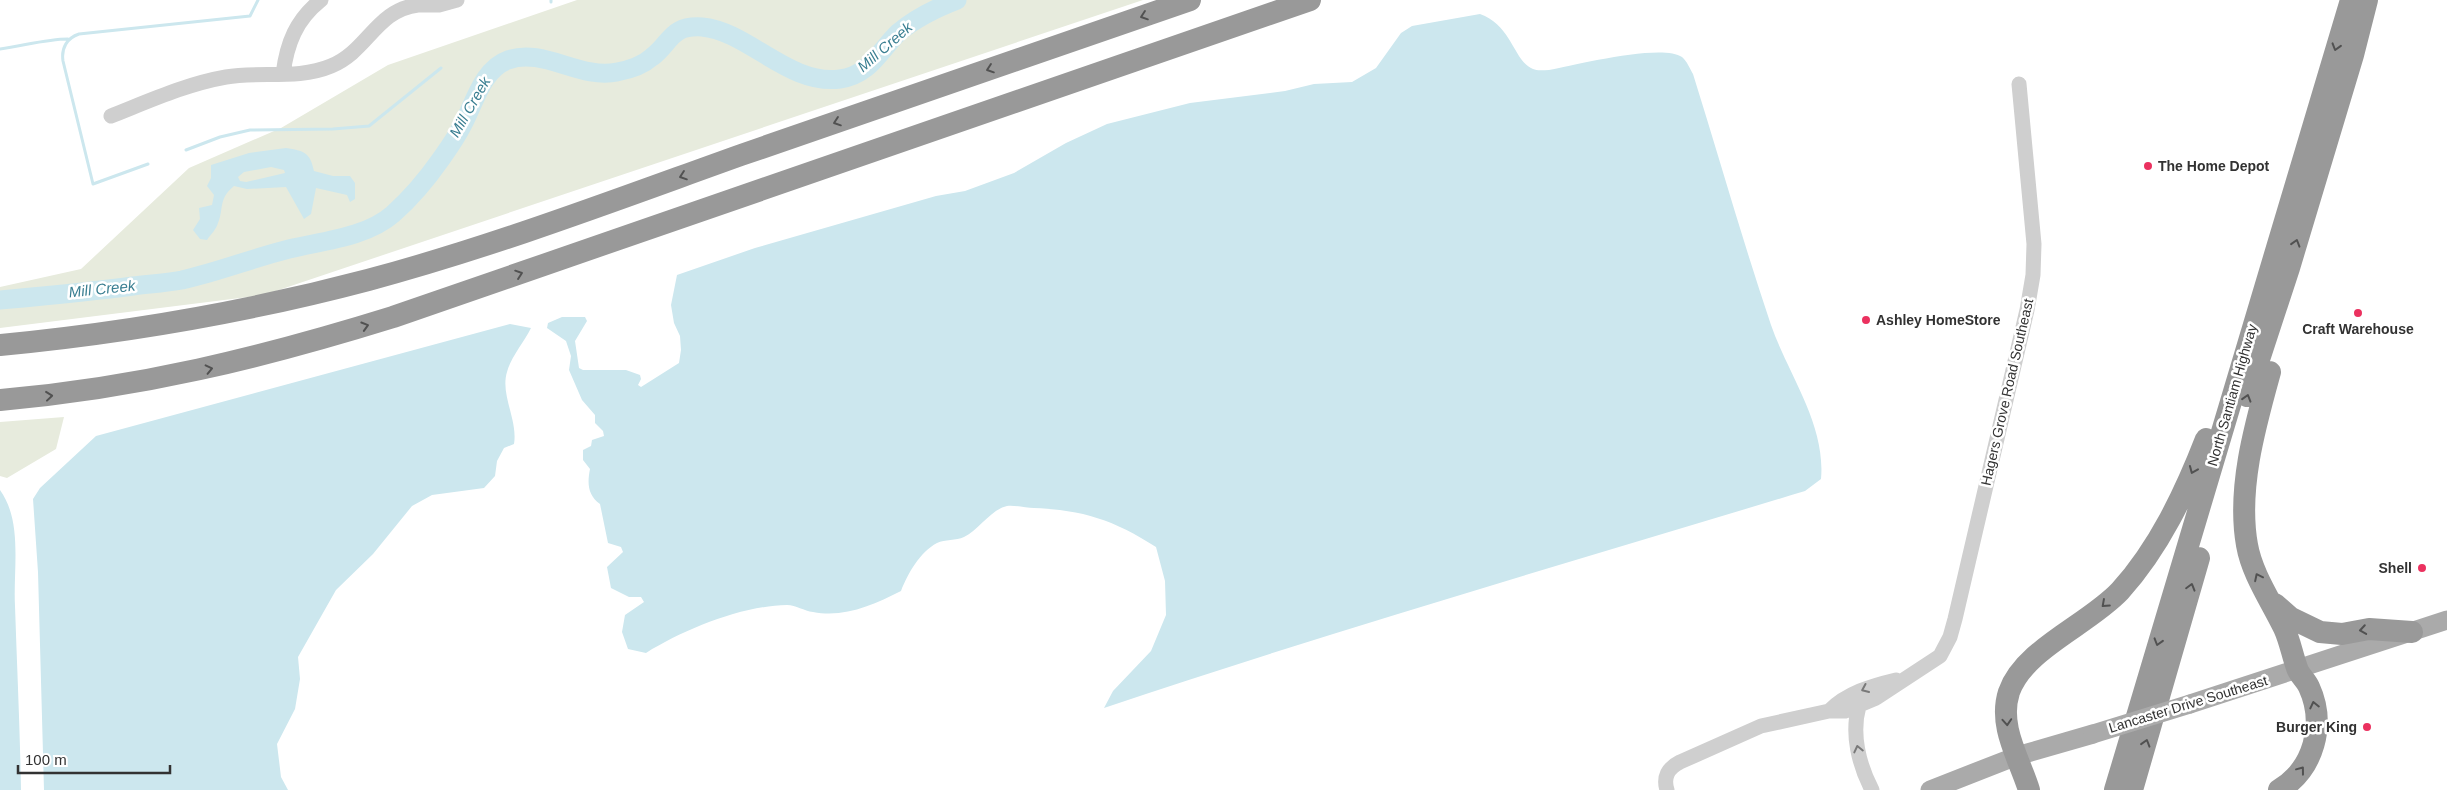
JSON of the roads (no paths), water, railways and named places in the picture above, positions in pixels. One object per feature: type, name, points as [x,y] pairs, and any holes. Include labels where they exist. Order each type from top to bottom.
[{"type":"highway","points":[[0,344],[79,337],[216,316],[312,294],[420,265],[556,220],[1190,0]]},
{"type":"highway","points":[[0,400],[85,392],[158,379],[233,364],[330,337],[550,263],[1310,0]]},
{"type":"highway","name":"North Santiam Highway","points":[[2115,790],[2266,277],[2351,0]]},
{"type":"highway","name":"North Santiam Highway","points":[[2132,790],[2216,500],[2274,309],[2289,268],[2353,55],[2367,0]]},
{"type":"highway","points":[[2353,55],[2379,0]]},
{"type":"highway","points":[[2279,790],[2291,782],[2303,768],[2314,743],[2316,729],[2315,705],[2308,686],[2298,670],[2285,631],[2252,564],[2245,520],[2245,498],[2251,454],[2278,342],[2289,268]]},
{"type":"highway","points":[[2030,790],[2008,738],[2006,708],[2009,692],[2017,674],[2029,660],[2090,618],[2119,592],[2144,561],[2182,496],[2205,441],[2222,389],[2266,277]]},
{"type":"highway","points":[[2270,600],[2291,618],[2320,632],[2342,634],[2369,629],[2412,632]]},
{"type":"main road","name":"Lancaster Drive Southeast","points":[[1930,790],[2017,756],[2298,670],[2447,620]]},
{"type":"street","points":[[283,74],[290,37],[306,13],[321,0]]},
{"type":"street","points":[[111,116],[190,85],[234,76],[306,73],[332,66],[358,47],[396,10],[418,2],[439,4],[458,0]]},
{"type":"street","name":"Hagers Grove Road Southeast","points":[[1667,790],[1667,774],[1669,769],[1680,762],[1761,726],[1829,711],[1845,711],[1876,698],[1940,656],[1950,637],[2027,310],[2033,275],[2034,244],[2019,84]]},
{"type":"street","name":"Hagers Grove Road Southeast","points":[[1829,711],[1840,700],[1874,685],[1907,677]]},
{"type":"street","points":[[1858,706],[1855,720],[1856,745],[1872,790]]},
{"type":"water","points":[[1480,14],[1491,19],[1499,26],[1521,59],[1535,70],[1549,70],[1618,56],[1656,52],[1672,53],[1682,57],[1685,61],[1693,74],[1771,325],[1812,419],[1818,439],[1821,479],[1805,491],[1366,624],[1104,708],[1113,691],[1151,651],[1166,615],[1165,581],[1156,547],[1112,523],[1083,514],[1052,509],[1013,506],[1001,508],[964,537],[940,542],[931,547],[915,564],[901,591],[858,609],[848,612],[825,613],[790,605],[769,606],[714,620],[661,644],[646,653],[628,649],[622,632],[625,615],[644,602],[641,597],[629,597],[611,588],[607,567],[623,552],[621,547],[608,543],[600,504],[593,497],[589,489],[590,469],[583,460],[583,450],[591,446],[592,440],[604,436],[603,431],[595,423],[595,415],[582,400],[569,370],[571,356],[566,341],[547,328],[548,323],[562,317],[585,317],[587,321],[575,341],[579,368],[583,370],[626,370],[640,375],[641,379],[638,385],[641,387],[679,363],[681,350],[680,336],[674,323],[671,305],[677,275],[755,248],[936,196],[965,191],[1014,173],[1066,143],[1107,124],[1190,103],[1285,91],[1314,84],[1352,82],[1376,68],[1401,33],[1412,26]]},
{"type":"water","points":[[286,148],[305,153],[314,171],[333,176],[350,176],[355,183],[355,199],[350,202],[347,195],[316,188],[311,214],[304,219],[286,187],[247,189],[234,186],[223,200],[220,218],[215,230],[207,240],[200,239],[193,230],[200,219],[199,208],[212,205],[214,195],[207,186],[211,178],[211,165],[249,153]],"holes":[[[271,167],[284,170],[285,173],[246,182],[240,181],[238,177],[244,172]]]},
{"type":"water","points":[[510,324],[531,328],[511,361],[505,381],[507,399],[514,426],[514,444],[504,448],[497,461],[495,476],[484,488],[432,495],[412,506],[373,554],[336,590],[298,657],[300,679],[295,709],[277,744],[281,777],[288,790],[44,790],[38,572],[33,499],[40,488],[96,436]]},
{"type":"water","points":[[0,490],[12,516],[14,531],[21,790],[0,790]]},
{"type":"waterway","points":[[148,164],[93,184],[63,61],[63,52],[68,41],[79,34],[250,16],[258,0]]},
{"type":"waterway","name":"Mill Creek","points":[[0,300],[182,280],[289,249],[344,237],[371,228],[393,214],[424,181],[457,135],[485,79],[499,65],[508,60],[521,57],[535,58],[589,72],[617,72],[635,67],[648,60],[677,32],[691,27],[702,27],[736,38],[786,67],[803,74],[821,79],[840,79],[850,77],[867,67],[899,32],[920,17],[957,0]]},
{"type":"waterway","points":[[0,49],[43,41],[68,39]]},
{"type":"waterway","points":[[186,150],[220,137],[250,130],[333,129],[369,126],[441,68]]},
{"type":"place","name":"The Home Depot","points":[[2148,166]]},
{"type":"place","name":"Craft Warehouse","points":[[2358,313]]},
{"type":"place","name":"Ashley HomeStore","points":[[1866,320]]},
{"type":"place","name":"Shell","points":[[2422,568]]},
{"type":"place","name":"Burger King","points":[[2367,727]]}]
